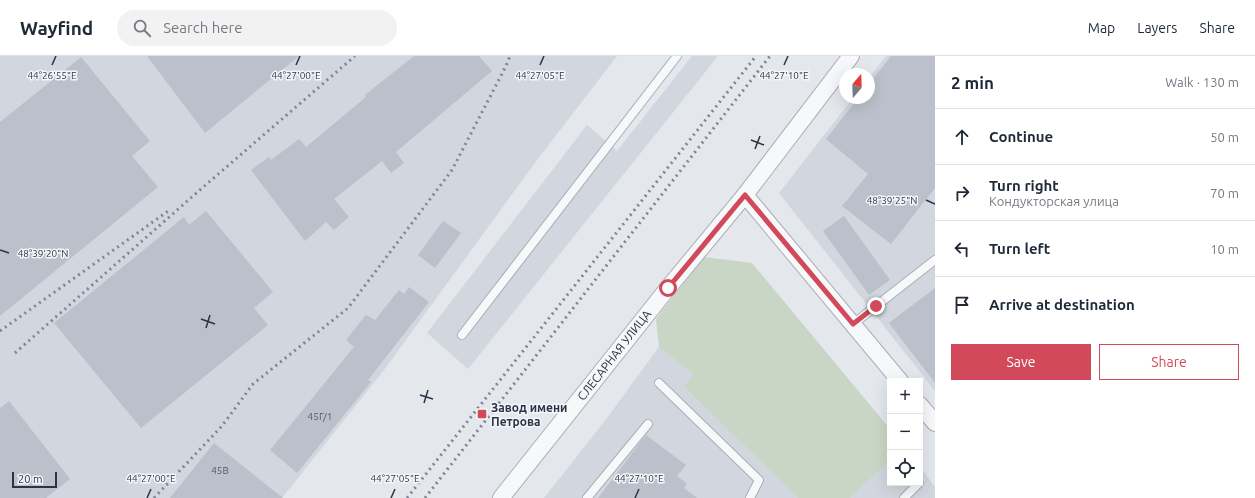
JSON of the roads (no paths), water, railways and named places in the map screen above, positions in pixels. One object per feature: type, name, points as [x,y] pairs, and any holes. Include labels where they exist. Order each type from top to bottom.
[{"type":"street","name":"СЛЕСАРНАЯ УЛИЦА","points":[[501,498],[668,288],[745,195],[852,56]]},
{"type":"street","points":[[745,195],[898,378]]},
{"type":"street","points":[[923,409],[935,423]]},
{"type":"lane","points":[[462,335],[677,56]]},
{"type":"lane","points":[[853,324],[935,260]]},
{"type":"lane","points":[[659,382],[759,480],[750,498]]},
{"type":"lane","points":[[587,498],[648,424]]},
{"type":"lane","points":[[904,498],[916,486]]},
{"type":"railway","points":[[15,353],[355,56]]},
{"type":"railway","points":[[154,498],[222,426],[253,384],[348,308],[452,170],[510,56]]},
{"type":"railway","points":[[407,498],[756,56]]},
{"type":"railway","points":[[425,498],[770,56]]},
{"type":"railway","points":[[0,331],[171,209]]},
{"type":"place","name":"Завод имени Петрова","points":[[482,414]]}]
